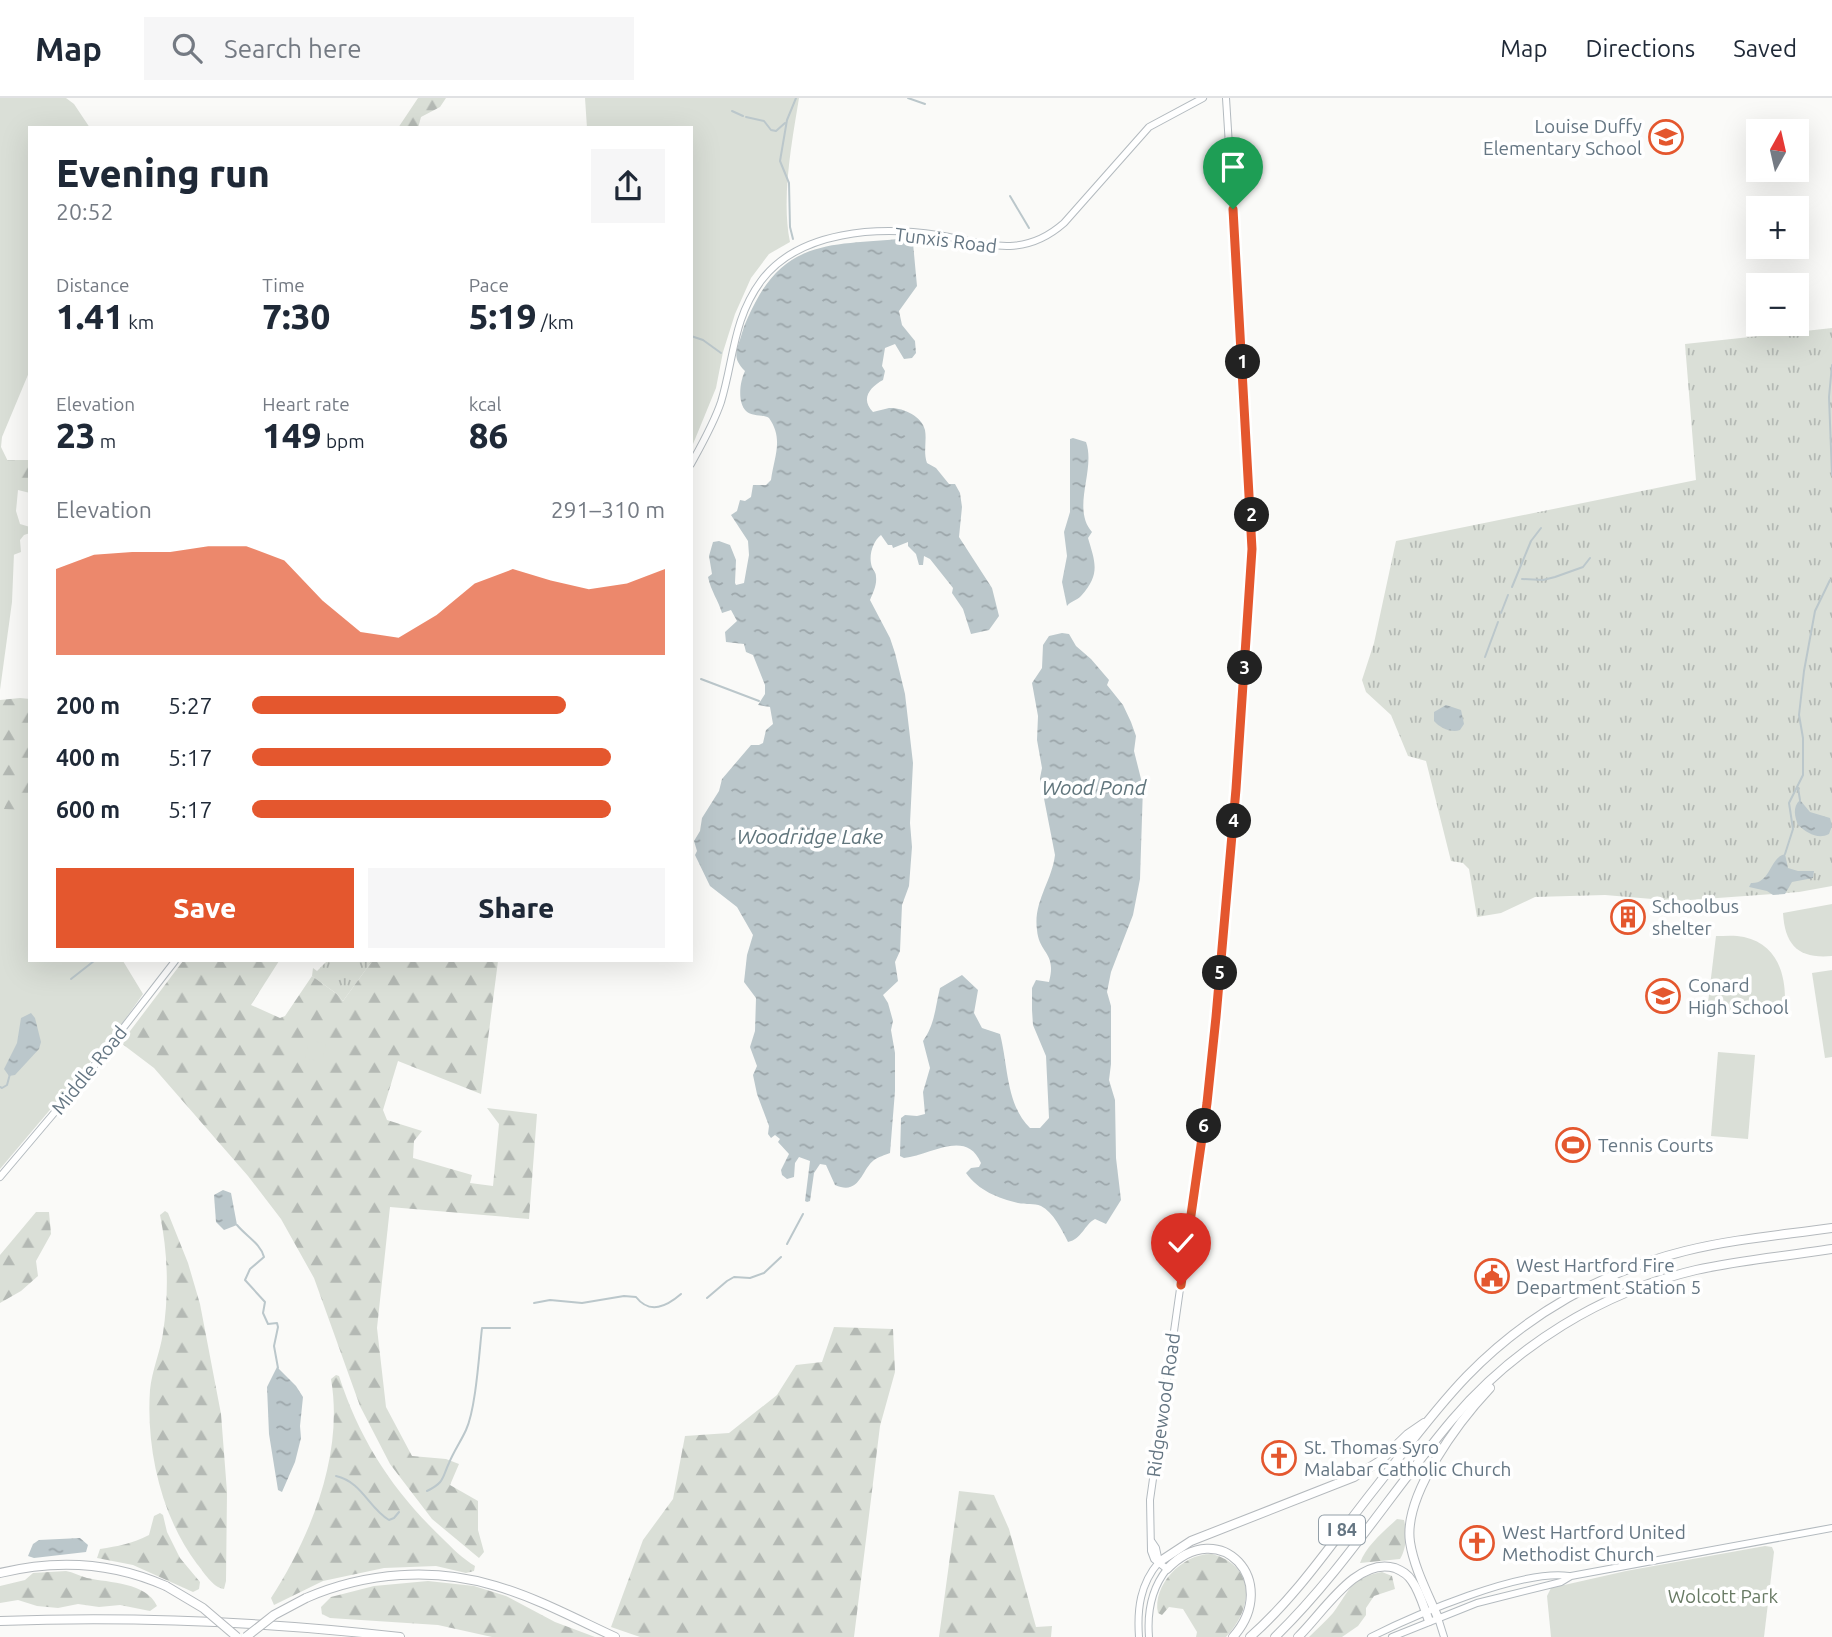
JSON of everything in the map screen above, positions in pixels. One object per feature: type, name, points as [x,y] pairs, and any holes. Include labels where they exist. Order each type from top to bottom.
[{"type":"highway","name":"I 84","points":[[1250,1637],[1295,1589],[1429,1420],[1473,1370],[1527,1324],[1587,1288],[1654,1260],[1711,1245],[1832,1228]]},
{"type":"highway","name":"I 84","points":[[1275,1637],[1349,1552],[1453,1420],[1504,1369],[1530,1348],[1595,1308],[1646,1285],[1707,1268],[1832,1249]]},
{"type":"highway","points":[[1792,1255],[1832,1255]]},
{"type":"highway","points":[[1432,1615],[1411,1546],[1413,1508],[1454,1431],[1504,1369]]},
{"type":"highway","points":[[1159,1562],[1191,1541],[1354,1477],[1380,1461],[1411,1431],[1429,1420]]},
{"type":"highway","points":[[1167,1569],[1187,1553],[1203,1549],[1222,1551],[1241,1564],[1250,1585],[1251,1602],[1245,1620],[1233,1637]]},
{"type":"highway","points":[[0,1573],[42,1565],[82,1564],[128,1572],[166,1587],[203,1608],[237,1637]]},
{"type":"highway","points":[[1298,1637],[1351,1580],[1375,1566],[1390,1567],[1409,1577],[1432,1615]]},
{"type":"highway","points":[[246,1637],[274,1615],[306,1598],[345,1584],[373,1578],[417,1575],[455,1577],[513,1592],[615,1637]]},
{"type":"highway","points":[[0,1620],[184,1621],[401,1637]]},
{"type":"main road","name":"Tunxis Road","points":[[693,460],[722,400],[732,345],[746,307],[764,277],[790,254],[832,237],[875,233],[936,235],[1007,247],[1034,242],[1048,236],[1063,223],[1149,127],[1203,98]]},
{"type":"main road","name":"Ridgewood Road","points":[[1167,1569],[1153,1558],[1150,1549],[1152,1542],[1149,1510],[1202,1146],[1212,1059],[1234,814],[1252,549],[1226,98]]},
{"type":"main road","name":"Middle Road","points":[[0,1177],[93,1067],[174,962]]},
{"type":"main road","points":[[1371,1637],[1512,1584],[1559,1575],[1571,1576],[1832,1528]]},
{"type":"main road","points":[[1139,1637],[1141,1597],[1147,1580],[1159,1562]]},
{"type":"main road","points":[[1149,1637],[1148,1615],[1151,1600],[1158,1581],[1167,1569]]},
{"type":"main road","points":[[1392,1637],[1432,1615]]},
{"type":"main road","points":[[1432,1615],[1444,1637]]},
{"type":"green space","points":[[0,98],[66,98],[74,104],[89,126],[28,126],[28,375],[2,437],[1,447],[17,480],[12,602],[0,690]]},
{"type":"green space","points":[[418,98],[446,98],[440,107],[421,117],[419,126],[399,126]]},
{"type":"green space","points":[[585,98],[799,98],[787,189],[790,242],[769,254],[751,278],[735,314],[723,352],[716,388],[693,444],[693,126],[587,126]]},
{"type":"green space","points":[[1832,328],[1832,886],[1799,892],[1676,901],[1605,895],[1535,897],[1501,913],[1477,917],[1469,869],[1463,863],[1451,861],[1426,761],[1408,756],[1391,715],[1366,692],[1362,680],[1374,643],[1396,541],[1696,480],[1685,344],[1758,336],[1809,336],[1809,331]]},
{"type":"green space","points":[[5,460],[28,460],[28,492],[18,490],[16,511],[20,524],[28,526],[28,534],[20,540],[21,552],[8,557]]},
{"type":"green space","points":[[28,699],[28,947],[0,997],[0,700]]},
{"type":"green space","points":[[0,777],[15,778],[4,809],[28,810],[28,962],[124,962],[143,994],[119,1028],[0,1169]]},
{"type":"green space","points":[[1832,904],[1832,956],[1811,955],[1796,948],[1787,934],[1783,913]]},
{"type":"green space","points":[[1716,936],[1741,936],[1757,941],[1774,956],[1783,978],[1784,1014],[1707,1011]]},
{"type":"green space","points":[[182,962],[278,962],[251,1005],[280,1018],[285,1016],[312,976],[343,1001],[371,962],[498,962],[481,1094],[398,1061],[383,1110],[387,1120],[422,1131],[414,1141],[413,1158],[472,1175],[470,1183],[493,1186],[499,1124],[487,1108],[537,1114],[529,1219],[390,1207],[377,1328],[386,1407],[412,1456],[446,1459],[459,1464],[450,1485],[478,1501],[478,1530],[484,1552],[479,1558],[432,1519],[390,1464],[360,1406],[314,1278],[281,1219],[248,1176],[154,1068],[121,1043]]},
{"type":"green space","points":[[326,962],[371,962],[343,1001],[312,976],[313,968],[317,971]]},
{"type":"green space","points":[[1832,970],[1832,1057],[1825,1058],[1812,973]]},
{"type":"green space","points":[[309,1040],[326,1044],[322,1062],[305,1058]]},
{"type":"green space","points":[[1718,1052],[1755,1055],[1748,1139],[1711,1136]]},
{"type":"green space","points":[[165,1211],[188,1263],[200,1304],[221,1414],[227,1492],[224,1589],[209,1579],[184,1545],[165,1503],[154,1458],[149,1412],[152,1375],[165,1318],[167,1274],[160,1215]]},
{"type":"green space","points":[[36,1212],[49,1212],[51,1234],[36,1261],[38,1276],[21,1291],[0,1303],[0,1255]]},
{"type":"green space","points":[[834,1327],[893,1329],[895,1372],[880,1426],[854,1637],[640,1637],[611,1627],[643,1540],[673,1499],[685,1436],[729,1433],[777,1395],[796,1365],[822,1362]]},
{"type":"green space","points":[[339,1376],[347,1400],[368,1443],[393,1483],[424,1520],[475,1566],[474,1571],[466,1573],[436,1566],[384,1568],[323,1581],[274,1605],[271,1598],[299,1548],[321,1493],[333,1436],[331,1379]]},
{"type":"green space","points":[[959,1491],[994,1495],[1009,1529],[1036,1627],[1052,1626],[1051,1637],[939,1637]]},
{"type":"green space","points":[[160,1513],[180,1558],[200,1582],[199,1589],[193,1592],[133,1565],[97,1558],[100,1549],[131,1543],[149,1535],[154,1516]]},
{"type":"green space","points":[[1397,1519],[1404,1520],[1406,1529],[1405,1545],[1400,1559],[1360,1563],[1371,1545]]},
{"type":"green space","name":"Wolcott Park","points":[[1765,1546],[1772,1547],[1774,1552],[1764,1637],[1551,1637],[1547,1596],[1551,1588],[1626,1571]]},
{"type":"green space","points":[[1212,1554],[1237,1568],[1246,1589],[1245,1601],[1242,1613],[1226,1637],[1196,1637],[1197,1632],[1183,1609],[1169,1607],[1162,1615],[1158,1613],[1157,1602],[1165,1582],[1181,1565],[1201,1555]]},
{"type":"green space","points":[[66,1571],[136,1588],[152,1598],[157,1606],[150,1611],[120,1605],[99,1607],[78,1604],[58,1608],[37,1606],[18,1600],[0,1603],[0,1586],[25,1580],[33,1573]]},
{"type":"green space","points":[[1382,1572],[1392,1576],[1395,1589],[1374,1596],[1358,1626],[1342,1637],[1309,1637],[1333,1613],[1357,1581]]},
{"type":"green space","points":[[428,1581],[474,1586],[506,1596],[555,1622],[595,1637],[492,1637],[438,1625],[330,1618],[322,1614],[321,1607],[331,1597],[374,1586]]},
{"type":"water","name":"Woodridge Lake","points":[[898,239],[913,243],[917,286],[899,311],[902,325],[915,341],[916,353],[912,358],[904,359],[895,344],[885,348],[883,380],[868,394],[867,402],[873,412],[889,408],[900,409],[911,413],[923,425],[927,463],[936,468],[949,484],[955,484],[960,493],[962,507],[959,537],[992,588],[999,616],[989,630],[971,634],[963,609],[952,593],[953,588],[930,559],[924,556],[923,565],[919,565],[908,542],[893,548],[881,535],[876,541],[871,558],[876,583],[870,600],[895,653],[905,694],[913,763],[910,823],[912,847],[909,886],[902,905],[900,951],[895,962],[898,981],[883,995],[893,1021],[891,1030],[895,1053],[890,1153],[874,1160],[855,1185],[850,1187],[835,1185],[826,1165],[820,1164],[814,1173],[810,1201],[807,1202],[810,1161],[799,1157],[795,1163],[794,1177],[787,1179],[782,1175],[781,1170],[789,1154],[778,1142],[780,1139],[775,1135],[771,1138],[768,1134],[769,1126],[753,1075],[757,1066],[750,1047],[755,1031],[756,998],[744,982],[747,955],[753,935],[737,907],[710,886],[695,855],[697,851],[694,841],[700,831],[702,818],[719,791],[722,779],[751,745],[763,743],[766,730],[773,724],[770,707],[758,705],[765,694],[765,685],[753,655],[746,652],[744,644],[726,642],[725,632],[737,621],[731,610],[722,613],[708,577],[712,574],[709,556],[713,542],[730,545],[736,560],[735,583],[744,583],[749,555],[748,541],[731,515],[737,511],[740,500],[745,501],[751,497],[753,485],[766,485],[771,480],[776,456],[774,426],[769,418],[748,413],[740,397],[745,371],[736,354],[755,303],[768,282],[798,256],[834,245]]},
{"type":"water","points":[[1070,439],[1086,442],[1088,453],[1084,512],[1092,532],[1088,538],[1095,568],[1087,588],[1067,606],[1062,582],[1067,556],[1064,532],[1070,512]]},
{"type":"water","name":"Wood Pond","points":[[1069,634],[1076,646],[1109,680],[1107,685],[1123,705],[1136,736],[1134,751],[1143,787],[1140,879],[1133,915],[1111,972],[1107,992],[1111,1006],[1109,1080],[1115,1100],[1116,1158],[1121,1200],[1106,1224],[1095,1219],[1077,1238],[1068,1242],[1053,1217],[1041,1206],[1003,1199],[977,1185],[966,1173],[971,1168],[979,1167],[981,1163],[966,1147],[946,1147],[904,1158],[900,1156],[901,1118],[905,1115],[925,1114],[923,1092],[930,1068],[923,1041],[932,1022],[940,988],[962,975],[978,990],[974,1013],[982,1028],[1000,1034],[1012,1096],[1022,1119],[1030,1128],[1040,1128],[1049,1118],[1046,1056],[1033,1025],[1032,988],[1036,980],[1049,982],[1051,972],[1049,959],[1038,938],[1037,920],[1040,901],[1055,855],[1040,778],[1042,768],[1037,740],[1038,716],[1032,683],[1042,668],[1043,645],[1049,636]]},
{"type":"water","points":[[1446,705],[1461,710],[1464,724],[1460,730],[1446,729],[1434,721],[1434,712]]},
{"type":"water","points":[[1800,800],[1810,812],[1830,818],[1832,826],[1829,834],[1813,835],[1798,825],[1795,809]]},
{"type":"water","points":[[1785,854],[1788,868],[1814,871],[1813,878],[1792,882],[1785,894],[1773,895],[1749,887],[1751,883],[1762,879],[1776,860]]},
{"type":"water","points":[[31,1013],[35,1018],[41,1042],[39,1049],[15,1075],[9,1076],[4,1069],[17,1043],[21,1018]]},
{"type":"water","points":[[223,1190],[231,1193],[237,1225],[224,1230],[216,1222],[214,1195]]},
{"type":"water","points":[[277,1367],[303,1397],[301,1438],[295,1462],[282,1492],[278,1490],[269,1434],[267,1387]]},
{"type":"water","points":[[80,1538],[88,1545],[86,1552],[34,1558],[28,1556],[33,1544],[39,1540]]},
{"type":"waterway","points":[[793,239],[790,227],[789,183],[780,161],[787,120],[796,98]]},
{"type":"waterway","points":[[908,98],[925,104]]},
{"type":"waterway","points":[[732,111],[743,116]]},
{"type":"waterway","points":[[746,117],[764,121],[771,130],[776,131],[785,123]]},
{"type":"waterway","points":[[1010,196],[1029,228]]},
{"type":"waterway","points":[[693,337],[703,340],[721,353]]},
{"type":"waterway","points":[[1832,365],[1829,397],[1832,475]]},
{"type":"waterway","points":[[1512,587],[1531,541],[1541,528]]},
{"type":"waterway","points":[[1522,579],[1543,580],[1555,577],[1583,567],[1590,558]]},
{"type":"waterway","points":[[1785,854],[1793,829],[1789,803],[1803,775],[1803,738],[1799,715],[1804,671],[1815,611],[1830,580]]},
{"type":"waterway","points":[[1501,613],[1508,595]]},
{"type":"waterway","points":[[1485,657],[1498,622]]},
{"type":"waterway","points":[[701,679],[759,701]]},
{"type":"waterway","points":[[1798,788],[1800,800]]},
{"type":"waterway","points":[[71,979],[93,962]]},
{"type":"waterway","points":[[0,1087],[7,1085],[10,1074]]},
{"type":"waterway","points":[[787,1244],[803,1214]]},
{"type":"waterway","points":[[237,1225],[257,1244],[264,1257],[250,1269],[245,1280],[265,1302],[263,1313],[268,1324],[277,1323],[274,1346],[278,1368]]},
{"type":"waterway","points":[[707,1298],[734,1277],[750,1278],[764,1273],[781,1257]]},
{"type":"waterway","points":[[534,1303],[550,1300],[582,1303],[624,1296],[636,1297],[647,1306],[659,1307],[681,1294]]},
{"type":"waterway","points":[[427,1491],[442,1479],[466,1430],[475,1395],[482,1328],[510,1328]]},
{"type":"waterway","points":[[336,1476],[359,1489],[389,1520],[399,1512]]},
{"type":"place","name":"Louise Duffy Elementary School","points":[[1666,137]]},
{"type":"place","name":"Schoolbus shelter","points":[[1628,917]]},
{"type":"place","name":"Conard High School","points":[[1663,996]]},
{"type":"place","name":"Tennis Courts","points":[[1573,1145]]},
{"type":"place","name":"West Hartford Fire Department Station 5","points":[[1492,1276]]},
{"type":"place","name":"St. Thomas Syro Malabar Catholic Church","points":[[1279,1458]]},
{"type":"place","name":"West Hartford United Methodist Church","points":[[1477,1543]]},
{"type":"route","points":[[1181,1285],[1207,1103],[1226,914],[1253,535],[1233,209]]}]
